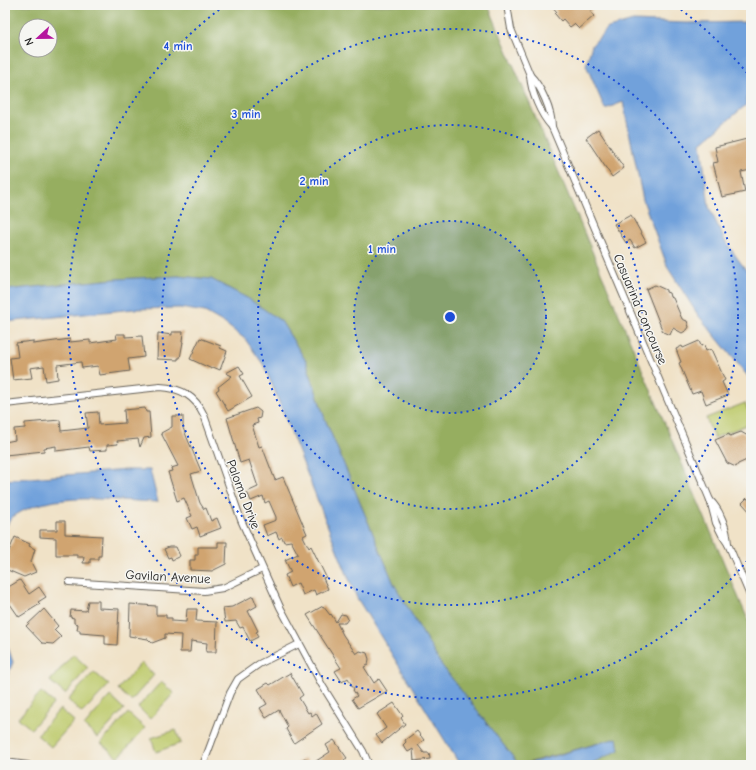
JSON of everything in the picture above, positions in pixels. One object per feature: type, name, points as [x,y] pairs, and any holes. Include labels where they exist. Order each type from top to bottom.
[{"type":"street","name":"Casuarina Concourse","points":[[507,5],[511,29],[530,75],[535,80],[544,99],[552,120],[552,127],[710,500],[716,506],[727,533],[728,544],[751,598]]},
{"type":"street","name":"Paloma Drive","points":[[5,404],[160,387],[176,389],[187,393],[199,406],[204,415],[238,513],[262,569],[299,644],[337,710],[364,751],[369,765]]},
{"type":"street","name":"Gavilan Avenue","points":[[68,582],[204,591],[223,588],[262,569]]},
{"type":"street","points":[[203,765],[230,693],[238,679],[259,664],[299,644]]},
{"type":"street","points":[[5,762],[28,765]]},
{"type":"green space","points":[[5,5],[488,5],[751,627],[751,765],[588,765],[619,750],[617,738],[519,765],[440,663],[394,584],[325,419],[306,361],[281,321],[249,299],[211,279],[178,276],[116,279],[5,290]]},
{"type":"green space","points":[[745,403],[751,417],[751,423],[714,438],[706,418]]},
{"type":"green space","points":[[73,654],[88,668],[65,694],[50,681]]},
{"type":"green space","points":[[141,663],[154,675],[131,701],[118,689]]},
{"type":"green space","points":[[94,672],[109,685],[82,713],[68,700]]},
{"type":"green space","points":[[161,682],[174,693],[150,719],[138,707]]},
{"type":"green space","points":[[41,692],[54,703],[31,729],[18,718]]},
{"type":"green space","points":[[110,696],[124,709],[98,738],[84,726]]},
{"type":"green space","points":[[60,709],[74,721],[51,747],[37,735]]},
{"type":"green space","points":[[128,713],[145,728],[118,758],[101,743]]},
{"type":"green space","points":[[176,730],[181,743],[156,752],[151,738]]},
{"type":"water","points":[[633,21],[687,23],[751,22],[751,95],[746,98],[746,105],[701,143],[709,207],[725,241],[751,277],[751,380],[698,315],[668,268],[643,200],[623,102],[605,109],[586,65],[592,45],[608,28]]},
{"type":"water","points":[[178,276],[211,279],[249,299],[281,321],[306,361],[325,419],[394,584],[440,663],[519,765],[460,765],[357,598],[274,389],[263,364],[245,339],[224,323],[205,312],[180,308],[134,309],[5,322],[5,290],[116,279]]},
{"type":"water","points":[[126,470],[150,470],[158,502],[84,499],[47,503],[30,508],[14,516],[5,528],[5,480]]},
{"type":"water","points":[[5,639],[13,662],[5,682]]},
{"type":"water","points":[[617,738],[619,750],[588,765],[523,765]]},
{"type":"building","points":[[551,5],[597,5],[590,11],[594,16],[579,29],[574,24],[570,27],[563,19],[561,21],[555,14],[557,12]]},
{"type":"building","points":[[598,129],[624,168],[612,177],[586,138]]},
{"type":"building","points":[[751,138],[751,157],[748,157],[751,170],[741,172],[745,192],[722,197],[713,163],[718,162],[715,147]]},
{"type":"building","points":[[631,215],[646,242],[635,248],[630,240],[626,243],[614,224]]},
{"type":"building","points":[[655,285],[666,290],[670,297],[673,298],[682,319],[687,321],[689,327],[687,330],[682,333],[673,328],[670,335],[663,332],[646,289]]},
{"type":"building","points":[[172,332],[183,332],[180,358],[178,358],[178,360],[157,359],[158,333],[172,335]]},
{"type":"building","points":[[116,334],[125,334],[125,337],[142,336],[144,357],[128,359],[130,371],[100,375],[98,366],[82,368],[81,362],[57,365],[58,379],[46,381],[44,366],[30,368],[32,378],[13,380],[10,358],[18,357],[16,343],[33,341],[33,344],[70,339],[70,342],[90,340],[90,343],[117,339]]},
{"type":"building","points":[[200,338],[221,346],[220,348],[227,351],[220,370],[213,367],[212,369],[190,359]]},
{"type":"building","points":[[699,341],[701,346],[704,345],[706,351],[711,349],[725,380],[722,382],[728,395],[706,404],[701,391],[692,394],[679,363],[681,362],[676,349],[682,346],[683,348]]},
{"type":"building","points":[[239,366],[244,374],[240,376],[252,397],[228,411],[216,391],[219,389],[218,387],[232,376],[226,373]]},
{"type":"building","points":[[145,408],[146,412],[149,412],[151,437],[144,438],[140,447],[138,439],[117,441],[118,444],[107,445],[107,450],[90,451],[89,447],[56,451],[56,446],[44,448],[44,451],[5,455],[5,442],[15,440],[14,429],[25,428],[25,423],[60,420],[61,431],[88,428],[86,413],[98,412],[99,425],[125,423],[124,410]]},
{"type":"building","points":[[256,408],[261,412],[260,418],[257,419],[258,423],[252,425],[259,447],[262,446],[275,480],[283,477],[307,534],[303,536],[309,548],[311,546],[326,577],[323,578],[328,589],[316,595],[314,590],[303,595],[298,583],[290,587],[285,575],[291,572],[285,560],[298,554],[291,541],[284,542],[282,537],[279,539],[276,532],[267,536],[263,525],[276,520],[269,501],[265,503],[263,496],[251,501],[247,492],[258,487],[249,460],[240,463],[227,418]]},
{"type":"building","points":[[172,416],[183,416],[183,428],[201,471],[191,474],[200,503],[204,509],[206,508],[211,521],[217,518],[221,528],[200,536],[197,527],[192,529],[187,518],[192,516],[184,498],[177,501],[168,472],[172,471],[171,468],[178,466],[161,433],[172,427]]},
{"type":"building","points":[[741,432],[748,436],[751,434],[751,458],[738,464],[736,467],[727,463],[715,440],[729,434],[730,436]]},
{"type":"building","points":[[747,498],[751,503],[751,513],[742,503]]},
{"type":"building","points":[[57,521],[65,521],[65,534],[102,536],[101,556],[98,556],[98,559],[90,559],[90,563],[83,563],[84,557],[77,557],[77,555],[56,555],[56,538],[40,537],[40,530],[57,530]]},
{"type":"building","points":[[15,537],[30,544],[29,546],[35,549],[31,562],[36,572],[24,577],[5,569],[5,560]]},
{"type":"building","points":[[218,542],[227,542],[226,564],[212,571],[190,570],[190,560],[195,560],[195,555],[198,555],[198,547],[218,547]]},
{"type":"building","points":[[176,547],[180,556],[172,560],[171,557],[168,558],[164,549]]},
{"type":"building","points":[[20,580],[29,594],[39,587],[46,597],[38,602],[40,604],[19,617],[10,604],[7,606],[5,603],[5,589]]},
{"type":"building","points":[[253,596],[257,606],[248,611],[258,631],[256,632],[258,637],[250,641],[243,627],[240,628],[236,621],[225,622],[223,608],[232,607]]},
{"type":"building","points":[[88,601],[99,601],[99,608],[119,609],[117,645],[105,644],[105,635],[80,633],[80,630],[77,630],[78,624],[74,623],[74,618],[70,617],[71,610],[86,611]]},
{"type":"building","points":[[130,604],[156,606],[156,615],[166,615],[166,618],[172,618],[172,621],[186,622],[187,609],[197,609],[196,621],[217,622],[216,652],[206,652],[207,643],[191,641],[190,652],[180,652],[181,635],[165,634],[165,638],[152,643],[148,639],[129,636]]},
{"type":"building","points":[[323,606],[336,622],[341,614],[346,615],[348,619],[345,623],[337,623],[343,635],[356,654],[360,651],[367,653],[369,659],[368,665],[364,667],[374,683],[379,679],[387,691],[358,708],[352,699],[357,696],[348,678],[342,682],[335,671],[341,668],[307,615]]},
{"type":"building","points":[[44,609],[58,626],[54,630],[61,637],[53,644],[42,643],[26,626]]},
{"type":"building","points":[[290,673],[303,695],[299,698],[308,713],[310,712],[312,716],[316,713],[322,724],[294,743],[286,729],[288,727],[279,710],[266,718],[260,708],[267,704],[258,689],[268,683],[270,685]]},
{"type":"building","points":[[394,703],[403,716],[401,718],[405,724],[382,743],[376,735],[386,728],[377,714]]},
{"type":"building","points":[[417,731],[424,740],[418,745],[424,753],[429,753],[430,759],[414,761],[413,749],[408,752],[403,745],[406,742],[405,740]]},
{"type":"building","points":[[334,740],[347,758],[344,760],[348,765],[310,765],[330,752],[326,745]]},
{"type":"building","points":[[305,758],[310,765],[294,765]]}]
